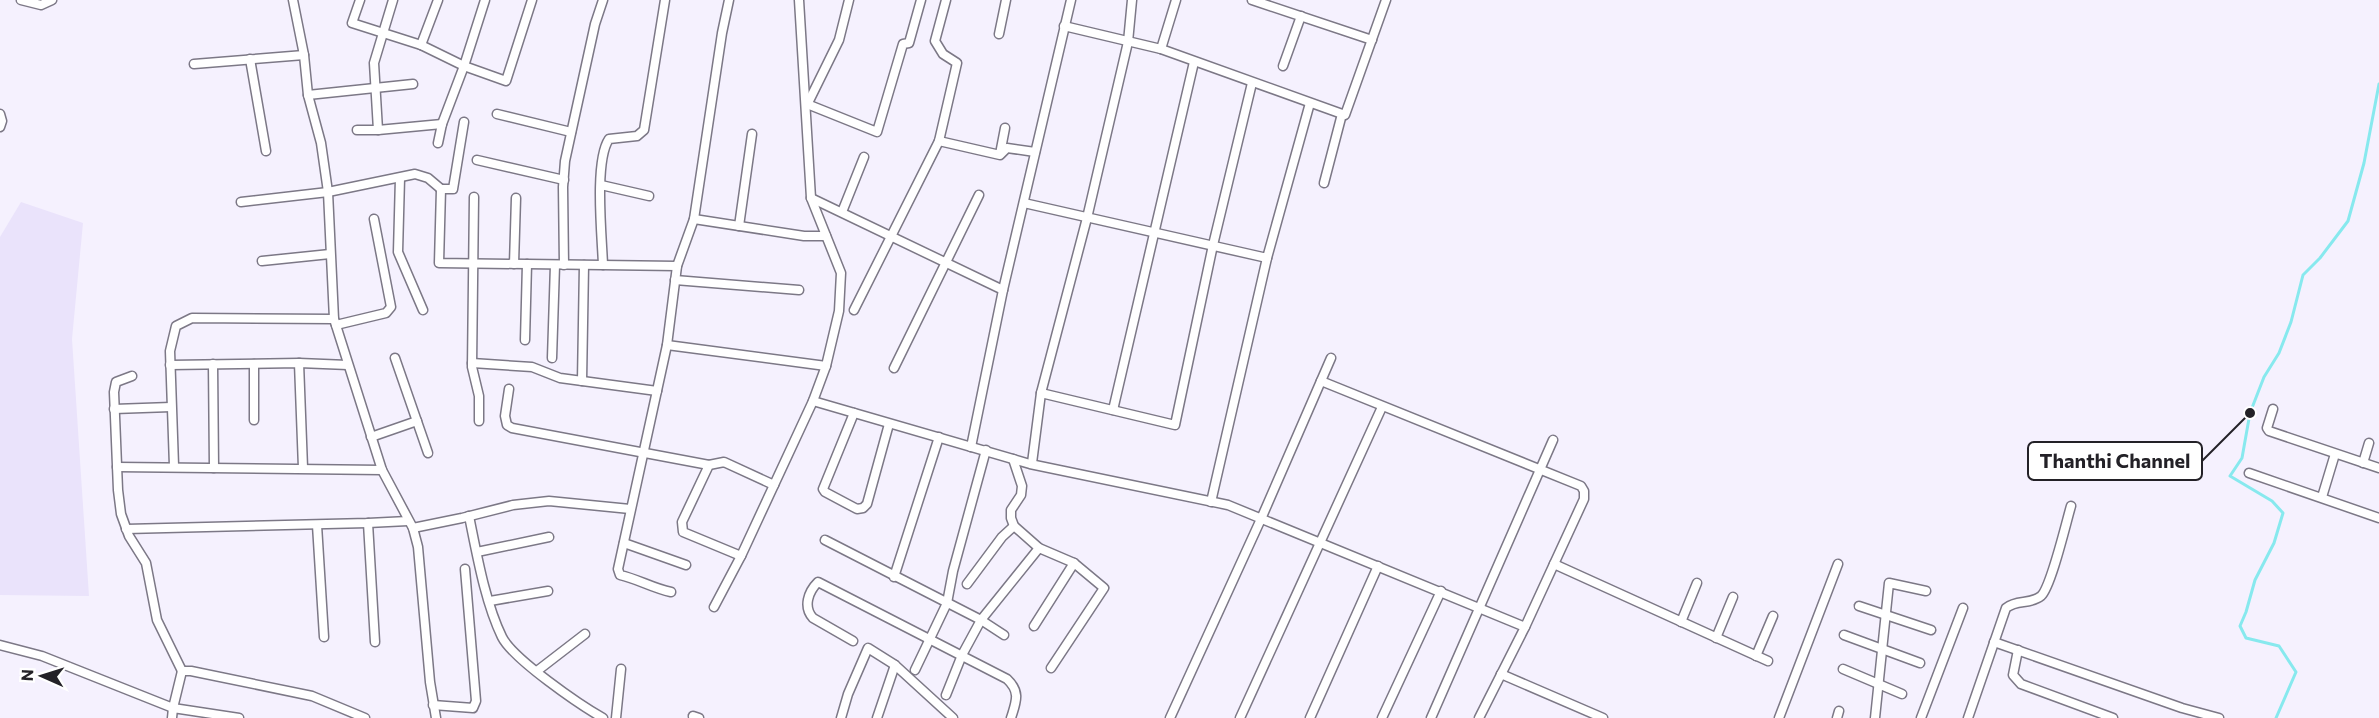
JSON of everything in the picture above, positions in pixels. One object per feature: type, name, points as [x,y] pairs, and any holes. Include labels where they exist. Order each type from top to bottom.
[{"type":"street","points":[[21,0],[41,5],[52,0]]},
{"type":"street","points":[[293,0],[304,55],[308,94],[321,143],[328,192],[335,322],[382,470],[410,524],[418,547],[436,718]]},
{"type":"street","points":[[360,0],[351,23],[421,45],[464,66],[506,81],[532,0]]},
{"type":"street","points":[[378,130],[374,63],[381,33],[393,0]]},
{"type":"street","points":[[421,45],[438,0]]},
{"type":"street","points":[[438,143],[442,124],[464,66],[484,0]]},
{"type":"street","points":[[552,358],[564,180],[571,132],[603,0]]},
{"type":"street","points":[[603,265],[601,185],[605,146],[609,139],[637,136],[644,130],[665,0]]},
{"type":"street","points":[[671,592],[652,588],[642,580],[620,575],[618,568],[667,345],[677,266],[694,219],[729,0]]},
{"type":"street","points":[[714,607],[741,556],[813,401],[826,366],[839,311],[841,273],[811,198],[799,0]]},
{"type":"street","points":[[806,106],[839,40],[849,0]]},
{"type":"street","points":[[806,106],[878,132],[903,44],[909,43],[921,0]]},
{"type":"street","points":[[854,310],[939,141],[957,63],[943,54],[935,41],[946,0]]},
{"type":"street","points":[[999,34],[1006,0]]},
{"type":"street","points":[[971,447],[1003,290],[1071,0]]},
{"type":"street","points":[[1032,463],[1041,393],[1088,218],[1128,42],[1131,0]]},
{"type":"street","points":[[1161,49],[1176,0]]},
{"type":"street","points":[[1251,0],[1372,40]]},
{"type":"street","points":[[1064,26],[1161,49],[1345,115],[1386,0]]},
{"type":"street","points":[[1283,66],[1301,16]]},
{"type":"street","points":[[194,64],[304,55]]},
{"type":"street","points":[[250,59],[266,151]]},
{"type":"street","points":[[1113,410],[1194,62]]},
{"type":"street","points":[[1041,393],[1175,425],[1213,245],[1252,83]]},
{"type":"street","points":[[308,94],[413,84]]},
{"type":"street","points":[[1211,501],[1267,258],[1310,104]]},
{"type":"street","points":[[0,114],[2,121],[0,127]]},
{"type":"street","points":[[497,114],[571,132]]},
{"type":"street","points":[[1324,183],[1342,114]]},
{"type":"street","points":[[241,202],[328,192],[414,174],[422,175],[441,189],[453,189],[464,122]]},
{"type":"street","points":[[357,130],[442,124]]},
{"type":"street","points":[[1000,155],[1005,128]]},
{"type":"street","points":[[739,226],[752,134]]},
{"type":"street","points":[[939,141],[1000,155]]},
{"type":"street","points":[[1000,155],[1007,148],[1035,152]]},
{"type":"street","points":[[842,212],[864,157]]},
{"type":"street","points":[[477,160],[564,180]]},
{"type":"street","points":[[400,178],[398,252],[423,310]]},
{"type":"street","points":[[601,185],[649,196]]},
{"type":"street","points":[[441,189],[439,263],[677,266]]},
{"type":"street","points":[[894,368],[980,195]]},
{"type":"street","points":[[474,197],[472,363],[479,396],[479,421]]},
{"type":"street","points":[[514,264],[516,198]]},
{"type":"street","points":[[811,198],[1003,290]]},
{"type":"street","points":[[1024,203],[1267,258]]},
{"type":"street","points":[[174,466],[170,351],[176,326],[192,318],[335,322],[386,313],[391,307],[374,219]]},
{"type":"street","points":[[694,219],[804,236],[826,236]]},
{"type":"street","points":[[262,261],[330,254]]},
{"type":"street","points":[[525,340],[527,264]]},
{"type":"street","points":[[582,381],[584,265]]},
{"type":"street","points":[[675,279],[799,290]]},
{"type":"street","points":[[667,345],[826,366]]},
{"type":"street","points":[[395,358],[428,453]]},
{"type":"street","points":[[1170,718],[1262,519],[1331,358]]},
{"type":"street","points":[[170,365],[299,363],[348,365]]},
{"type":"street","points":[[299,363],[303,468]]},
{"type":"street","points":[[472,363],[532,367],[560,378],[657,391]]},
{"type":"street","points":[[213,364],[214,468]]},
{"type":"street","points":[[254,364],[254,420]]},
{"type":"street","points":[[132,376],[116,382],[114,392],[121,514],[126,529],[146,563],[157,620],[182,671],[172,718]]},
{"type":"street","points":[[1321,381],[1382,408],[1581,486],[1584,491],[1584,499],[1525,627],[1479,718]]},
{"type":"street","points":[[509,389],[505,416],[507,425],[512,428],[709,465],[724,462],[774,485]]},
{"type":"street","points":[[813,401],[1013,459],[1228,505],[1525,627]]},
{"type":"street","points":[[114,409],[171,407]]},
{"type":"street","points":[[1240,718],[1382,408]]},
{"type":"street","points":[[2273,409],[2267,428],[2269,431],[2379,468]]},
{"type":"street","points":[[854,413],[823,489],[857,508],[861,509],[867,504],[889,424]]},
{"type":"street","points":[[372,437],[417,421]]},
{"type":"street","points":[[894,577],[939,438]]},
{"type":"street","points":[[1431,718],[1553,440]]},
{"type":"street","points":[[2363,463],[2369,443]]},
{"type":"street","points":[[915,670],[947,603],[953,571],[986,450]]},
{"type":"street","points":[[2322,497],[2335,454]]},
{"type":"street","points":[[1013,459],[1022,486],[1021,495],[1011,510],[1014,526],[1039,548],[1074,563],[1104,588],[1051,668]]},
{"type":"street","points":[[709,465],[681,528],[683,532],[741,556]]},
{"type":"street","points":[[117,467],[382,470]]},
{"type":"street","points":[[2249,473],[2379,518]]},
{"type":"street","points":[[126,529],[410,524],[469,516],[513,505],[549,501],[630,509]]},
{"type":"street","points":[[1968,718],[2006,608],[2015,602],[2032,601],[2045,591],[2071,506]]},
{"type":"street","points":[[469,516],[490,601],[503,639],[514,652],[569,697],[603,718]]},
{"type":"street","points":[[368,524],[375,642]]},
{"type":"street","points":[[317,525],[324,637]]},
{"type":"street","points":[[967,584],[1002,537],[1014,526]]},
{"type":"street","points":[[477,552],[549,537]]},
{"type":"street","points":[[825,540],[981,620],[1004,635]]},
{"type":"street","points":[[624,543],[686,565]]},
{"type":"street","points":[[946,695],[981,620],[1039,548]]},
{"type":"street","points":[[1034,626],[1074,563]]},
{"type":"street","points":[[1554,564],[1768,661]]},
{"type":"street","points":[[1779,718],[1838,564]]},
{"type":"street","points":[[1310,718],[1378,566]]},
{"type":"street","points":[[433,705],[473,708],[476,701],[465,569]]},
{"type":"street","points":[[853,641],[830,629],[808,613],[808,598],[818,582],[1007,679],[1014,686],[1017,700],[1011,718]]},
{"type":"street","points":[[1681,622],[1697,583]]},
{"type":"street","points":[[1875,718],[1889,583],[1926,591]]},
{"type":"street","points":[[490,601],[548,591]]},
{"type":"street","points":[[1382,718],[1441,591]]},
{"type":"street","points":[[1716,638],[1733,597]]},
{"type":"street","points":[[1859,606],[1931,630]]},
{"type":"street","points":[[1921,718],[1963,608]]},
{"type":"street","points":[[1756,656],[1773,616]]},
{"type":"street","points":[[537,671],[585,634]]},
{"type":"street","points":[[1844,635],[1920,663]]},
{"type":"street","points":[[1994,642],[2182,708],[2219,718]]},
{"type":"street","points":[[0,645],[42,656],[173,708],[239,718]]},
{"type":"street","points":[[841,718],[848,694],[868,648],[895,665],[953,718]]},
{"type":"street","points":[[2018,650],[2013,675],[2021,684],[2113,718]]},
{"type":"street","points":[[877,718],[895,665]]},
{"type":"street","points":[[616,718],[621,669]]},
{"type":"street","points":[[1843,669],[1902,694]]},
{"type":"street","points":[[182,671],[234,679],[312,696],[365,718]]},
{"type":"street","points":[[1501,674],[1603,718]]},
{"type":"shaded area","points":[[21,202],[83,223],[72,339],[89,596],[0,595],[0,237]]},
{"type":"waterway","points":[[2276,718],[2296,672],[2279,646],[2246,638],[2240,626],[2255,580],[2274,543],[2283,513],[2272,501],[2230,476],[2242,458],[2250,413],[2264,377],[2279,353],[2291,322],[2303,275],[2320,258],[2348,221],[2364,163],[2379,84]]},
{"type":"place","name":"Thanthi Channel","points":[[2250,413]]}]
